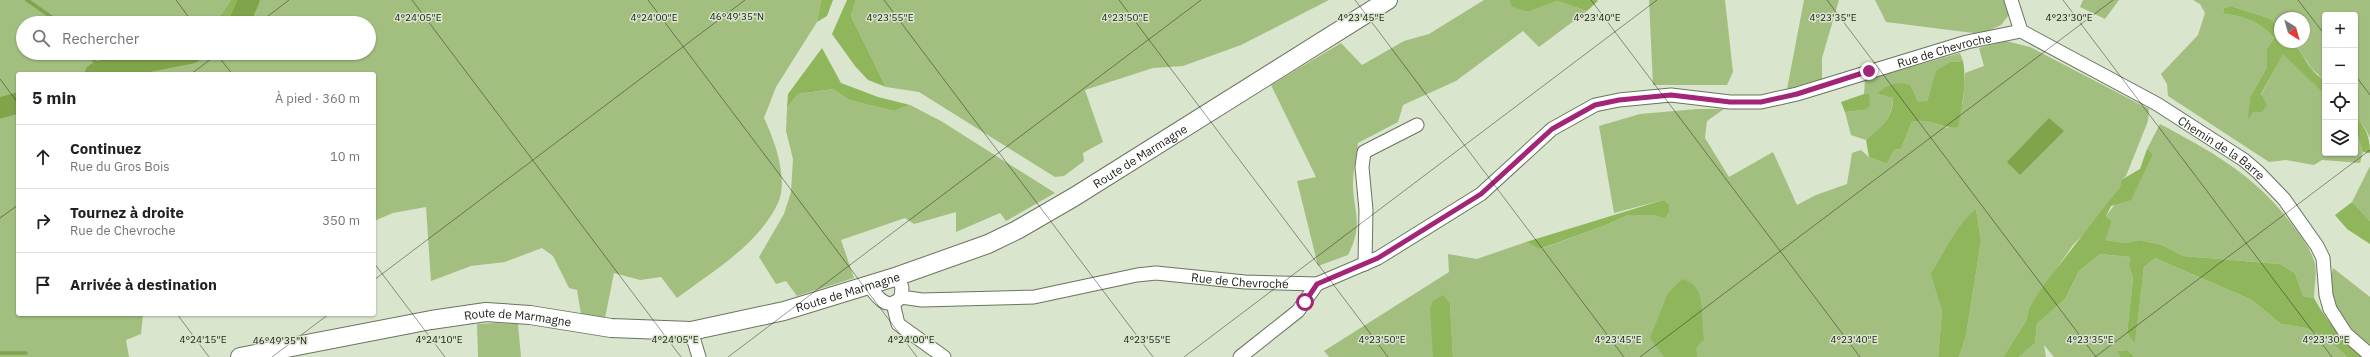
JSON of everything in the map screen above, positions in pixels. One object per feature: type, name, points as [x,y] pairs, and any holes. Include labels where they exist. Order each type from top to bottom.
[{"type":"main road","name":"Route de Marmagne","points":[[240,357],[431,320],[486,312],[530,315],[611,328],[691,331],[784,312],[898,276],[988,244],[1043,215],[1388,0]]},
{"type":"street","points":[[2011,0],[2021,31]]},
{"type":"street","name":"Rue de Chevroche","points":[[869,285],[877,299],[885,303],[897,300],[1034,297],[1137,275],[1156,273],[1245,282],[1317,284],[1365,264],[1393,249],[1481,194],[1552,129],[1595,105],[1626,99],[1671,95],[1730,102],[1761,102],[1797,94],[1967,42],[2021,31]]},
{"type":"street","name":"Chemin de la Barre","points":[[2021,31],[2180,118],[2244,160],[2272,185],[2317,246],[2323,258],[2326,295],[2338,323],[2346,334],[2370,355]]},
{"type":"street","points":[[1365,264],[1366,210],[1362,166],[1364,152],[1417,126]]},
{"type":"street","points":[[898,276],[902,288],[897,300],[898,324],[944,357]]},
{"type":"street","points":[[1240,357],[1298,311],[1317,284]]},
{"type":"street","points":[[691,331],[699,357]]},
{"type":"shaded area","points":[[0,0],[231,0],[220,16],[16,16],[16,60],[116,60],[86,72],[16,72],[16,97],[0,101]]},
{"type":"shaded area","points":[[231,0],[259,0],[249,16],[220,16]]},
{"type":"shaded area","points":[[259,0],[821,0],[817,22],[776,87],[764,118],[776,148],[782,183],[778,203],[769,218],[759,232],[734,256],[677,298],[661,277],[640,280],[614,273],[605,318],[581,314],[577,290],[569,288],[553,256],[542,248],[505,262],[471,266],[431,281],[426,207],[393,213],[376,220],[376,72],[129,72],[155,68],[188,60],[376,60],[376,16],[249,16]]},
{"type":"shaded area","points":[[821,0],[833,0],[827,16],[817,22]]},
{"type":"shaded area","points":[[847,0],[856,0],[851,16],[886,87],[868,80],[855,66],[832,34]]},
{"type":"shaded area","points":[[856,0],[1329,0],[1241,45],[1183,66],[1153,68],[1085,90],[1103,142],[1083,153],[1084,161],[1064,176],[1055,177],[919,92],[886,87],[851,16]]},
{"type":"shaded area","points":[[1484,0],[1509,0],[1513,7],[1528,12],[1557,1],[1587,11],[1539,47],[1523,31],[1456,81],[1403,105],[1398,122],[1358,143],[1353,180],[1357,225],[1353,244],[1348,255],[1318,266],[1297,181],[1316,177],[1271,85],[1341,43],[1362,65],[1404,41],[1429,34]]},
{"type":"shaded area","points":[[1509,0],[1598,1],[1587,11],[1557,1],[1528,12],[1512,7]]},
{"type":"shaded area","points":[[1649,0],[1725,0],[1733,72],[1727,85],[1653,85]]},
{"type":"shaded area","points":[[1804,0],[1839,0],[1822,58],[1822,79],[1787,89]]},
{"type":"shaded area","points":[[1875,0],[2004,0],[2009,15],[2001,25],[1981,34],[1886,22]]},
{"type":"shaded area","points":[[2083,0],[2119,0],[2105,19],[2080,7]]},
{"type":"shaded area","points":[[2193,0],[2370,0],[2370,138],[2365,128],[2358,120],[2358,12],[2322,12],[2322,78],[2312,69],[2298,48],[2310,48],[2310,12],[2274,12],[2274,23],[2271,19],[2231,6],[2224,8],[2223,14],[2244,18],[2258,24],[2274,38],[2267,49],[2267,67],[2250,97],[2249,118],[2283,53],[2322,92],[2322,156],[2358,156],[2358,136],[2363,152],[2360,163],[2322,160],[2314,165],[2286,160],[2269,162],[2168,96],[2167,84],[2161,74],[2198,35],[2205,13],[2200,4]]},
{"type":"shaded area","points":[[2231,6],[2271,19],[2274,23],[2274,38],[2258,24],[2237,16],[2223,14],[2224,8]]},
{"type":"shaded area","points":[[2274,38],[2274,48],[2297,48],[2312,70],[2322,79],[2322,92],[2283,54],[2261,94],[2267,105],[2262,112],[2253,112],[2248,120],[2250,97],[2267,67],[2267,49]]},
{"type":"shaded area","points":[[2006,41],[2030,47],[2149,109],[2148,121],[2126,176],[2121,180],[2120,187],[2090,228],[2073,245],[2029,308],[2026,321],[2003,357],[1959,357],[1966,336],[1981,241],[1976,209],[1932,274],[1942,311],[1938,357],[1453,357],[1450,304],[1433,347],[1433,357],[1329,357],[1324,351],[1449,272],[1448,254],[1477,259],[1526,242],[1541,249],[1606,225],[1628,215],[1653,215],[1665,217],[1663,200],[1614,213],[1599,126],[1640,114],[1697,109],[1724,109],[1707,121],[1705,138],[1729,177],[1773,152],[1797,205],[1816,195],[1847,184],[1852,153],[1861,150],[1869,157],[1887,164],[1894,150],[1901,149],[1912,122],[1924,119],[1948,128],[1963,102],[1965,73],[1984,66],[1979,48]]},
{"type":"shaded area","points":[[822,48],[841,83],[878,97],[910,105],[894,111],[849,100],[833,89],[798,94],[787,108],[788,94]]},
{"type":"shaded area","points":[[1960,53],[1963,61],[1950,62],[1936,72],[1927,101],[1918,103],[1911,86],[1877,94],[1893,98],[1891,112],[1885,122],[1866,140],[1851,135],[1845,112],[1864,110],[1869,94],[1864,94],[1865,80]]},
{"type":"shaded area","points":[[1963,61],[1964,86],[1958,127],[1951,127],[1925,121],[1912,122],[1901,149],[1894,150],[1887,164],[1869,157],[1866,140],[1885,122],[1891,112],[1893,98],[1877,94],[1889,85],[1901,83],[1911,86],[1918,102],[1927,101],[1936,71],[1950,62]]},
{"type":"shaded area","points":[[833,89],[849,100],[894,111],[910,105],[941,121],[1055,193],[1006,221],[1000,213],[956,232],[956,212],[914,224],[905,218],[841,240],[854,278],[797,296],[786,281],[776,284],[759,257],[784,214],[791,192],[793,159],[786,131],[787,108],[798,94]]},
{"type":"shaded area","points":[[1864,94],[1869,94],[1870,106],[1864,110],[1845,112],[1841,102]]},
{"type":"shaded area","points":[[16,110],[16,316],[143,316],[141,334],[126,340],[129,357],[0,357],[0,114]]},
{"type":"shaded area","points":[[2049,118],[2064,131],[2020,175],[2007,162]]},
{"type":"shaded area","points":[[2358,119],[2367,133],[2369,142],[2370,153],[2363,152],[2358,136]]},
{"type":"shaded area","points":[[2160,124],[2199,145],[2234,168],[2250,180],[2280,209],[2303,240],[2314,259],[2316,272],[2314,298],[2303,296],[2295,273],[2280,264],[2183,256],[2162,245],[2139,240],[2126,243],[2104,240],[2112,221],[2106,216],[2153,154],[2147,149]]},
{"type":"shaded area","points":[[2147,149],[2153,154],[2131,200],[2111,206],[2106,216],[2112,221],[2105,240],[2126,243],[2139,240],[2162,245],[2183,256],[2280,264],[2295,273],[2303,296],[2314,298],[2324,315],[2336,330],[2364,357],[2347,357],[2329,340],[2306,328],[2281,324],[2252,300],[2155,258],[2144,267],[2135,343],[2127,333],[2133,279],[2129,265],[2130,257],[2100,254],[2079,271],[2065,299],[2037,324],[2035,343],[2019,357],[2003,357],[2026,321],[2029,308],[2043,286],[2120,187],[2121,180],[2140,169]]},
{"type":"shaded area","points":[[2370,166],[2370,221],[2352,202]]},
{"type":"shaded area","points":[[1663,200],[1669,205],[1669,212],[1665,218],[1653,215],[1628,215],[1606,225],[1540,249],[1526,242]]},
{"type":"shaded area","points":[[2352,202],[2370,221],[2370,244],[2347,229],[2335,215]]},
{"type":"shaded area","points":[[1976,209],[1981,241],[1966,336],[1959,357],[1938,357],[1942,311],[1931,274],[1957,231],[1969,215]]},
{"type":"shaded area","points":[[2100,254],[2130,257],[2129,265],[2133,279],[2127,333],[2135,342],[2144,267],[2155,258],[2252,300],[2281,324],[2306,328],[2329,340],[2347,357],[2135,357],[2127,350],[2117,351],[2120,357],[2054,357],[2044,345],[2046,357],[2019,357],[2035,343],[2037,324],[2065,299],[2079,271]]},
{"type":"shaded area","points":[[2333,268],[2370,297],[2370,345],[2352,330],[2339,312],[2334,302],[2331,291]]},
{"type":"shaded area","points":[[1682,279],[1690,282],[1696,288],[1699,295],[1704,339],[1696,348],[1697,357],[1664,357],[1650,338],[1668,293]]},
{"type":"shaded area","points":[[1443,295],[1450,304],[1453,357],[1433,357],[1430,309],[1433,301]]},
{"type":"shaded area","points":[[477,324],[518,324],[521,357],[478,357]]},
{"type":"shaded area","points":[[2127,350],[2135,357],[2120,357],[2117,351]]},
{"type":"waterway","points":[[27,0],[50,16]]},
{"type":"waterway","points":[[242,16],[249,0]]},
{"type":"waterway","points":[[94,60],[101,71]]},
{"type":"waterway","points":[[99,72],[157,60]]},
{"type":"waterway","points":[[0,108],[16,104]]},
{"type":"waterway","points":[[0,353],[26,353]]},
{"type":"route","points":[[1305,302],[1317,284],[1355,270],[1378,258],[1481,194],[1504,174],[1539,139],[1565,120],[1595,105],[1619,100],[1671,95],[1693,96],[1730,102],[1761,102],[1797,94],[1869,71]]}]
